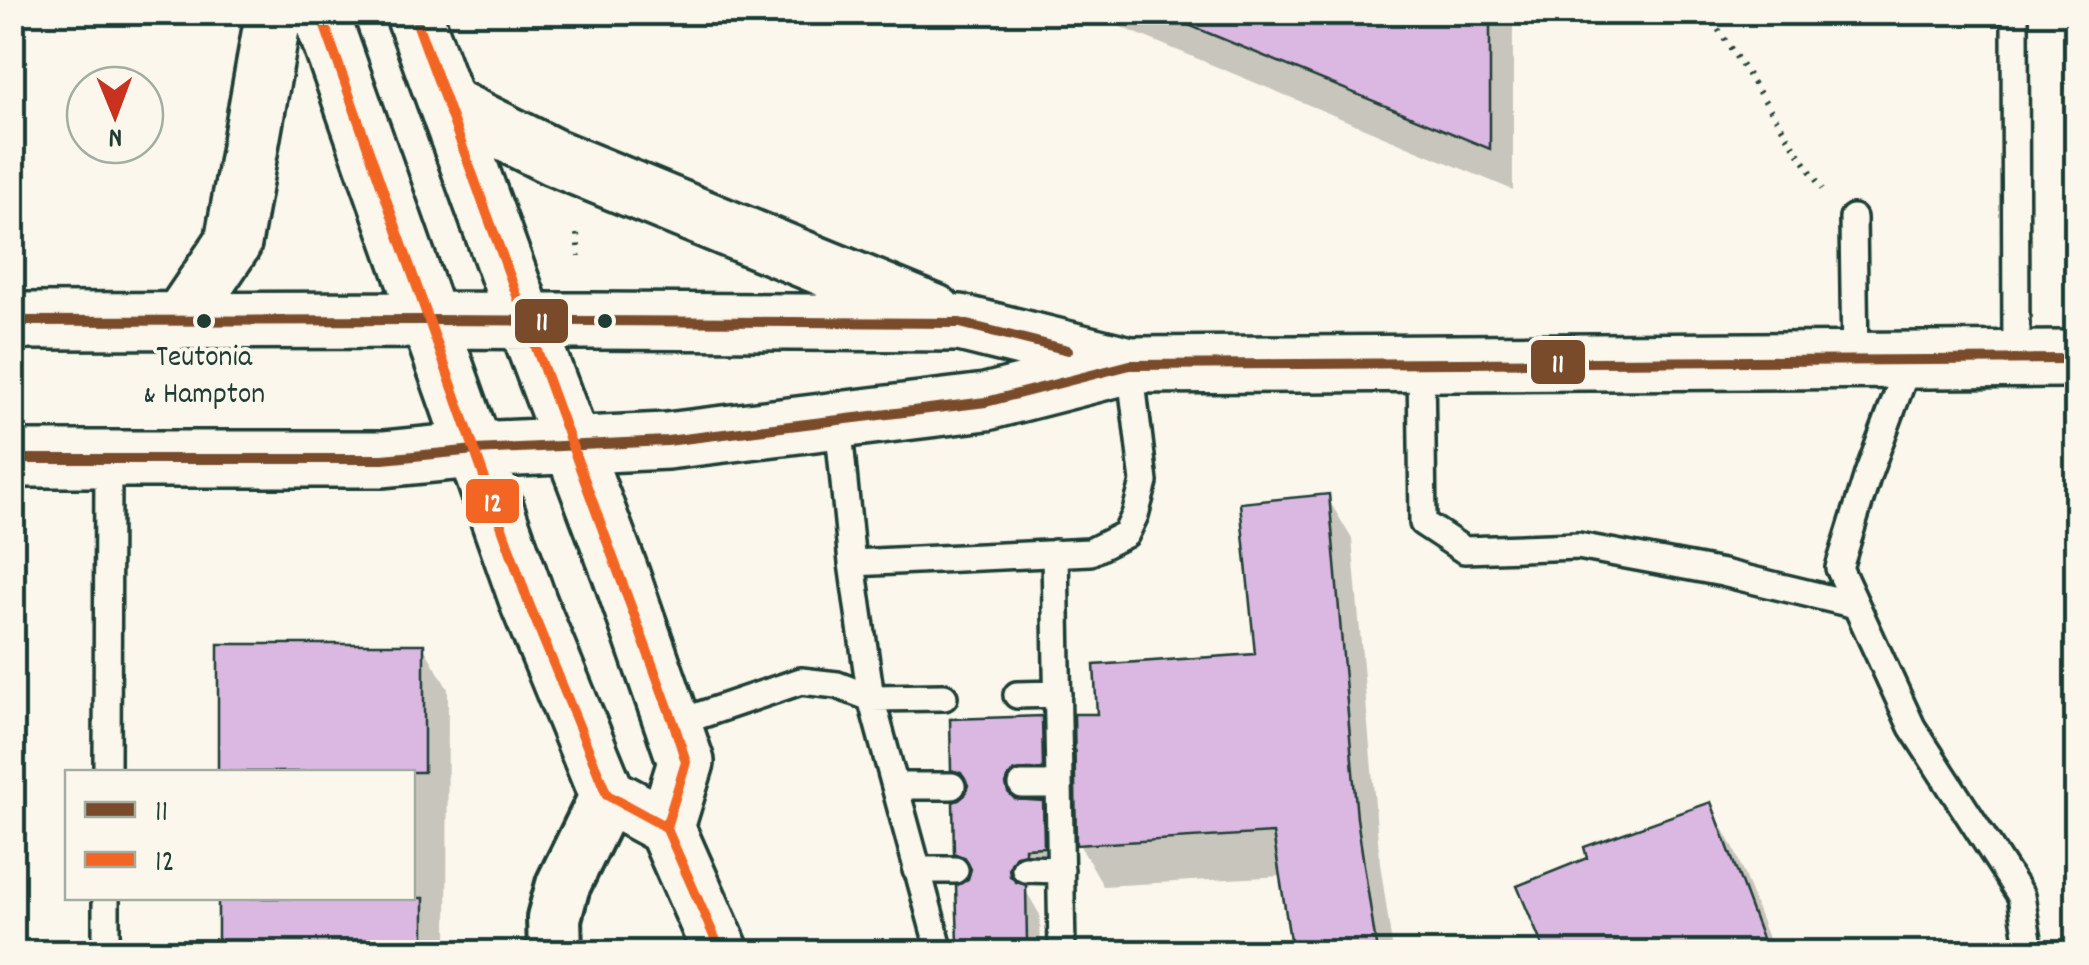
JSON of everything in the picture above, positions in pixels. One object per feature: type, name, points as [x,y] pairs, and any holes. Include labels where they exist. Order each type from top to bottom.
[{"type":"main road","points":[[180,321],[233,243],[274,12]]},
{"type":"main road","points":[[320,12],[529,604],[606,795],[666,827],[721,952]]},
{"type":"main road","points":[[414,12],[686,762],[666,827]]},
{"type":"main road","points":[[447,104],[553,157],[960,324],[1130,365],[2076,358]]},
{"type":"main road","points":[[12,321],[960,324]]},
{"type":"main road","points":[[12,460],[382,459],[475,450],[667,441],[986,402],[1130,365]]},
{"type":"street","points":[[554,952],[554,918],[563,885],[606,795]]},
{"type":"lane","points":[[2014,12],[2016,359]]},
{"type":"lane","points":[[1853,227],[1855,361]]},
{"type":"lane","points":[[1910,360],[1839,568],[1912,726],[2021,896],[2030,952]]},
{"type":"lane","points":[[1421,364],[1423,522],[1464,550],[1578,546],[1856,604]]},
{"type":"lane","points":[[852,563],[1090,552],[1126,534],[1144,482],[1130,365]]},
{"type":"lane","points":[[838,420],[871,698],[940,952]]},
{"type":"lane","points":[[107,770],[108,459]]},
{"type":"lane","points":[[1056,553],[1062,952]]},
{"type":"lane","points":[[674,724],[801,681],[837,685],[871,698],[944,697]]},
{"type":"lane","points":[[1017,695],[1058,694]]},
{"type":"lane","points":[[1022,785],[1060,784]]},
{"type":"lane","points":[[895,786],[952,786]]},
{"type":"lane","points":[[916,870],[955,870]]},
{"type":"lane","points":[[1025,870],[1061,870]]},
{"type":"lane","points":[[106,900],[106,952]]},
{"type":"path","points":[[1707,12],[1853,227]]},
{"type":"building","points":[[1490,12],[1490,149],[1162,14]]},
{"type":"building","points":[[1329,494],[1357,818],[1377,952],[1292,952],[1273,833],[1076,845],[1074,714],[1097,714],[1094,665],[1255,654],[1240,503]]},
{"type":"building","points":[[218,644],[424,644],[424,772],[218,770]]},
{"type":"building","points":[[1042,716],[1043,769],[1015,771],[1006,784],[1015,799],[1043,801],[1044,847],[1025,848],[1025,853],[1016,855],[1009,868],[1016,882],[1026,885],[1027,941],[958,943],[956,886],[968,879],[971,869],[964,857],[954,854],[953,802],[965,795],[968,785],[961,773],[951,770],[950,719]]},
{"type":"building","points":[[1711,802],[1767,952],[1545,952],[1517,886],[1587,858],[1584,847]]},
{"type":"building","points":[[424,898],[424,952],[218,952],[218,900]]},
{"type":"transit line","name":"12","points":[[320,12],[529,604],[607,795],[666,827],[721,952]]},
{"type":"transit line","name":"12","points":[[413,12],[674,724],[686,762],[666,827],[687,875]]},
{"type":"transit line","name":"11","points":[[12,321],[960,323],[1068,350]]},
{"type":"transit line","name":"11","points":[[12,459],[383,459],[475,450],[667,441],[986,402],[1130,365],[2076,359]]},
{"type":"place","name":"Teutonia & Hampton","points":[[204,321]]}]
